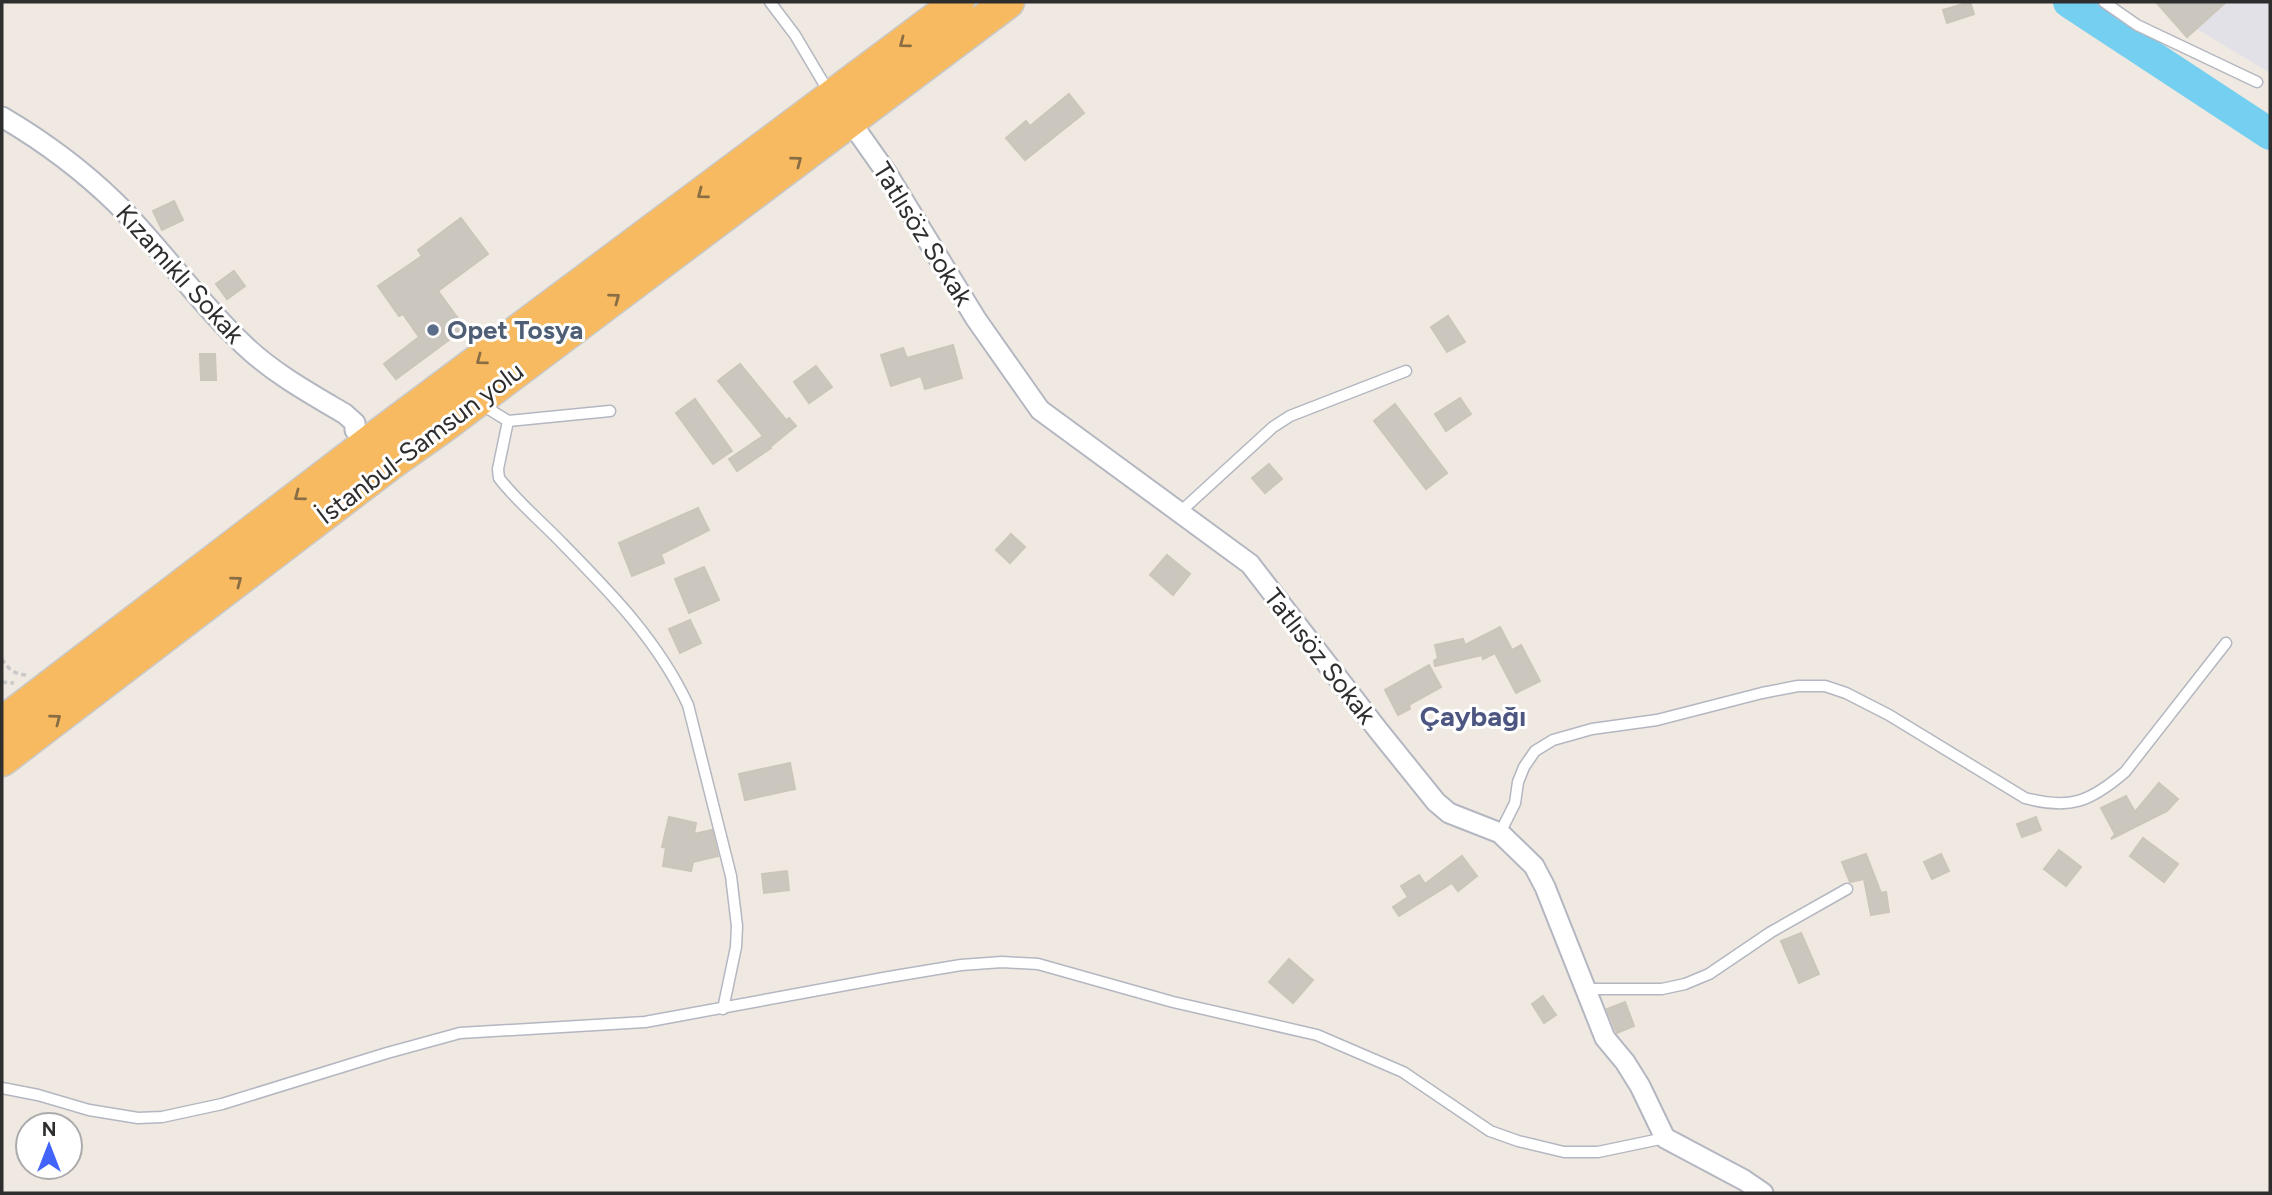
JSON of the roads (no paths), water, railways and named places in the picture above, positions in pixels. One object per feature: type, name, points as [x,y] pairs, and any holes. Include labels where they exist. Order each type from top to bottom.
[{"type":"highway","name":"İstanbul-Samsun yolu","points":[[2,760],[390,464],[476,402],[841,109],[958,2]]},
{"type":"highway","name":"İstanbul-Samsun yolu","points":[[2,723],[372,440],[841,109],[1008,2]]},
{"type":"street","name":"Tatlısöz Sokak","points":[[841,109],[887,172],[976,319],[1040,410],[1250,564],[1436,802],[1450,813],[1500,833],[1534,866],[1545,887],[1605,1038],[1640,1086],[1665,1139]]},
{"type":"street","name":"Kızamıklı Sokak","points":[[2,117],[64,157],[89,179],[117,205],[247,348],[280,373],[345,414],[355,423],[355,430]]},
{"type":"street","points":[[1665,1139],[1744,1180],[1763,1193]]},
{"type":"lane","points":[[770,2],[796,35],[841,109]]},
{"type":"lane","points":[[2104,2],[2137,25],[2257,82]]},
{"type":"lane","points":[[1179,513],[1273,427],[1290,416],[1406,370]]},
{"type":"lane","points":[[476,402],[508,421],[610,411]]},
{"type":"lane","points":[[508,421],[498,469],[499,478],[629,613],[677,680],[688,705],[731,876],[737,926],[736,947],[723,1009]]},
{"type":"lane","points":[[1500,833],[1515,803],[1518,782],[1524,767],[1535,751],[1553,740],[1592,729],[1657,720],[1798,686],[1825,686],[1846,693],[1889,715],[2025,798],[2046,804],[2069,804],[2105,789],[2125,772],[2226,642]]},
{"type":"lane","points":[[1584,989],[1662,989],[1685,984],[1709,974],[1770,932],[1847,890]]},
{"type":"lane","points":[[2,1088],[102,1112],[138,1118],[162,1117],[222,1104],[387,1053],[460,1034],[645,1022],[961,965],[1002,962],[1038,964],[1173,1002],[1317,1035],[1403,1072],[1490,1131],[1518,1140],[1564,1152],[1598,1152],[1665,1139]]},
{"type":"waterway","points":[[2069,2],[2270,134]]},
{"type":"place","name":"Opet Tosya","points":[[433,330]]},
{"type":"district","name":"Çaybağı","points":[[1473,716]]}]
